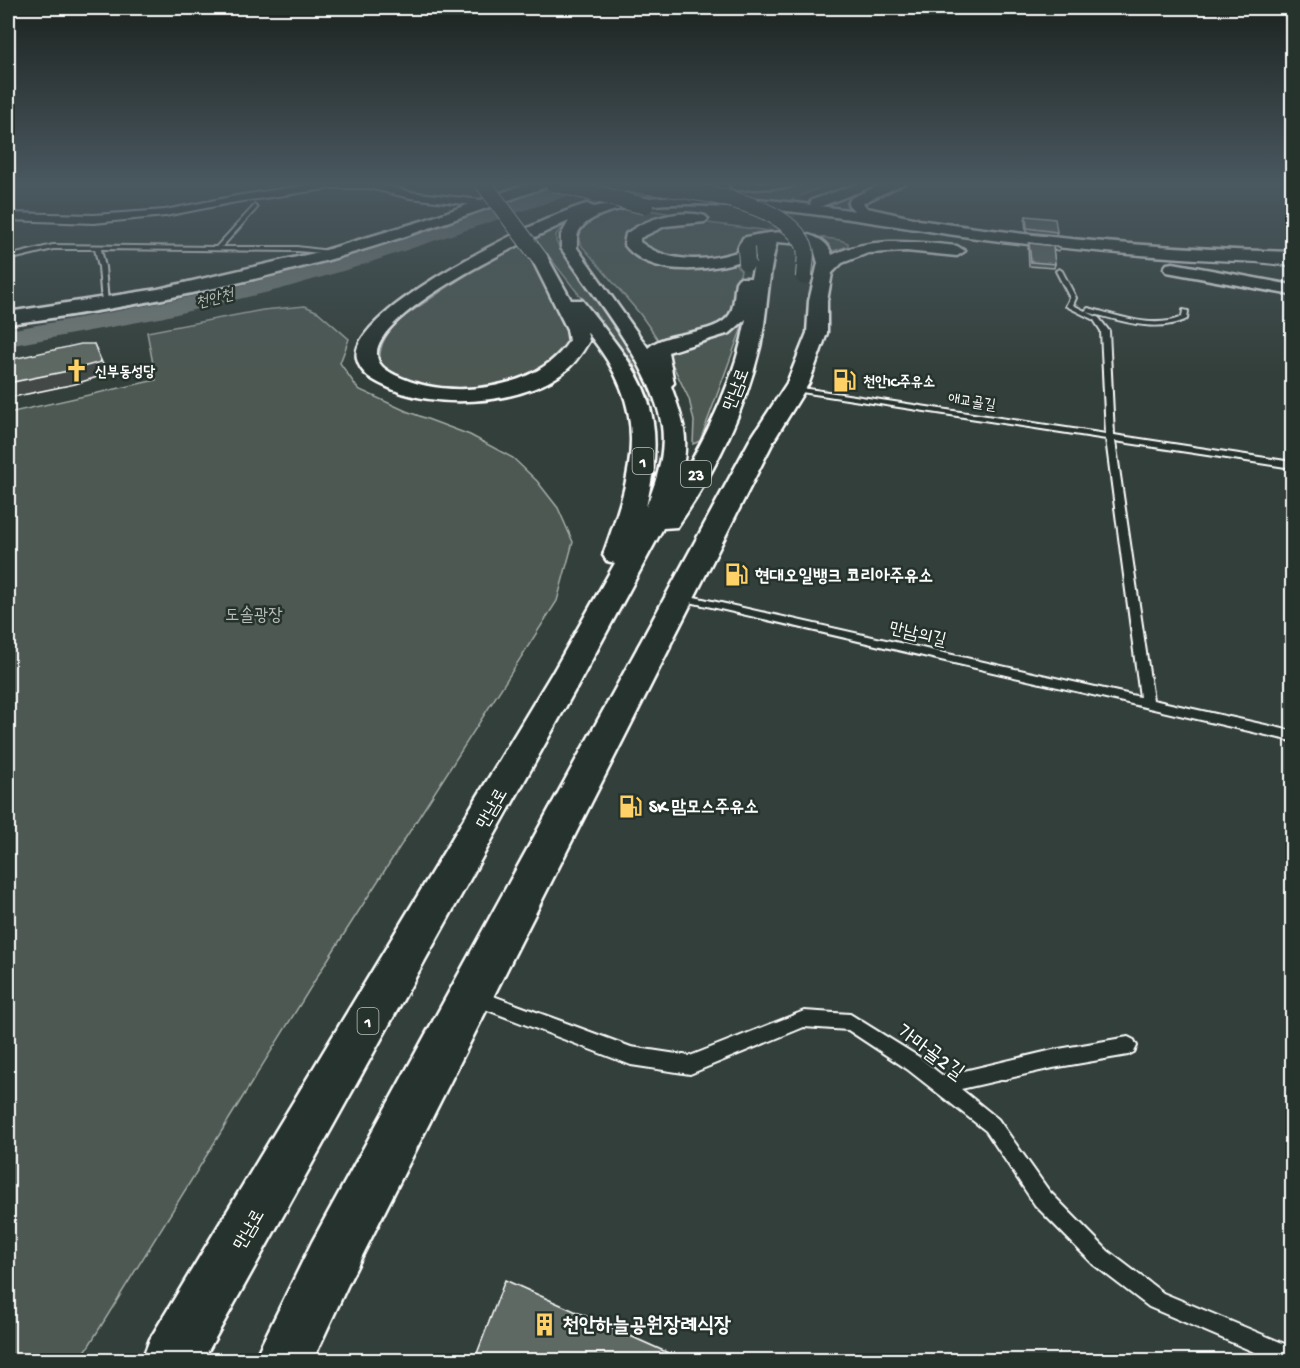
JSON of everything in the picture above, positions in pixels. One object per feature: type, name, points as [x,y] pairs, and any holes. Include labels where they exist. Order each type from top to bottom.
[{"type":"main road","points":[[8,318],[158,294],[352,247]]},
{"type":"main road","points":[[505,247],[437,284],[402,307],[384,323],[368,348],[367,356],[374,372],[411,390],[444,393],[492,391],[534,382],[550,375],[569,361],[579,341],[577,329],[540,259]]},
{"type":"main road","name":"1","points":[[531,247],[623,367],[631,381],[645,432],[642,467],[629,520],[616,559],[564,681]]},
{"type":"main road","points":[[569,247],[657,375],[668,401]]},
{"type":"main road","points":[[636,247],[646,255],[664,260],[697,263],[737,259],[762,247]]},
{"type":"main road","points":[[564,681],[637,552],[665,491],[672,459],[674,427],[657,350],[666,344],[718,330],[731,324],[739,315],[765,247]]},
{"type":"main road","name":"만남로","points":[[171,1360],[564,681],[680,504],[719,431],[750,346],[757,315],[765,247]]},
{"type":"main road","name":"만남로","points":[[283,1360],[331,1261],[654,647],[698,525],[748,417],[766,362],[781,291],[767,247]]},
{"type":"main road","points":[[798,319],[806,256],[803,247]]},
{"type":"main road","points":[[654,647],[762,440],[795,389],[817,333],[818,301],[825,271],[822,247]]},
{"type":"main road","points":[[825,271],[837,259],[868,249],[899,247],[970,252]]},
{"type":"main road","points":[[981,247],[1293,279]]},
{"type":"main road","points":[[1128,247],[1293,257]]},
{"type":"main road","points":[[1151,249],[1293,269]]},
{"type":"main road","points":[[1055,265],[1169,267],[1293,290]]},
{"type":"main road","points":[[762,440],[786,374],[793,341]]},
{"type":"lane","points":[[20,247],[306,249],[335,252]]},
{"type":"lane","points":[[8,258],[54,247]]},
{"type":"lane","points":[[97,247],[103,260],[101,275],[105,303]]},
{"type":"lane","points":[[1151,249],[1293,264]]},
{"type":"lane","points":[[1055,265],[1073,298],[1070,306]]},
{"type":"lane","points":[[1070,306],[1087,307],[1092,303]]},
{"type":"lane","points":[[1070,306],[1134,321],[1176,324],[1185,318],[1185,311]]},
{"type":"lane","points":[[1070,306],[1097,319],[1105,332],[1110,435],[1148,703]]},
{"type":"lane","name":"애교골길","points":[[795,389],[1110,435],[1293,465]]},
{"type":"lane","name":"만남의길","points":[[681,597],[1293,736]]},
{"type":"lane","name":"가마골2길","points":[[470,996],[631,1056],[690,1065],[804,1019],[850,1022],[913,1063],[992,1125],[1042,1198],[1101,1258],[1156,1300],[1293,1358]]},
{"type":"lane","points":[[941,1085],[1053,1059],[1128,1046]]},
{"type":"green space","points":[[515,247],[559,247],[639,360],[657,400],[656,403],[651,401],[633,363],[547,254],[529,257],[573,330],[564,358],[516,380],[469,390],[419,385],[404,380],[380,362],[385,338],[402,318],[490,259]]},
{"type":"green space","points":[[583,247],[626,247],[636,255],[714,265],[734,263],[741,270],[732,312],[728,319],[711,328],[659,341],[640,314]]},
{"type":"green space","points":[[646,247],[739,247],[736,253],[699,259],[673,258]]},
{"type":"green space","points":[[826,247],[845,247],[830,252]]},
{"type":"green space","name":"도솔광장","points":[[305,306],[318,312],[349,339],[340,363],[358,389],[406,411],[470,435],[513,458],[537,481],[558,508],[573,542],[557,601],[330,956],[80,1360],[8,1360],[8,413],[156,380],[147,332],[263,310]]},
{"type":"green space","points":[[745,319],[700,441],[693,444],[694,421],[689,399],[666,351],[729,331]]},
{"type":"building","points":[[1029,247],[1060,247],[1053,247],[1055,264],[1031,262]]},
{"type":"building","points":[[81,344],[94,344],[101,362],[8,383],[8,360]]},
{"type":"building","name":"천안하늘공원장례식장","points":[[505,1280],[684,1360],[485,1360],[476,1356]]},
{"type":"waterway","name":"천안천","points":[[8,338],[160,311],[236,294],[310,274],[395,247]]},
{"type":"place","name":"신부동성당","points":[[77,371]]},
{"type":"place","name":"천안IC주유소","points":[[845,381]]},
{"type":"place","name":"현대오일뱅크 코리아주유소","points":[[737,575]]},
{"type":"place","name":"SK 맘모스주유소","points":[[631,806]]},
{"type":"place","name":"천안하늘공원장례식장","points":[[544,1324]]}]
